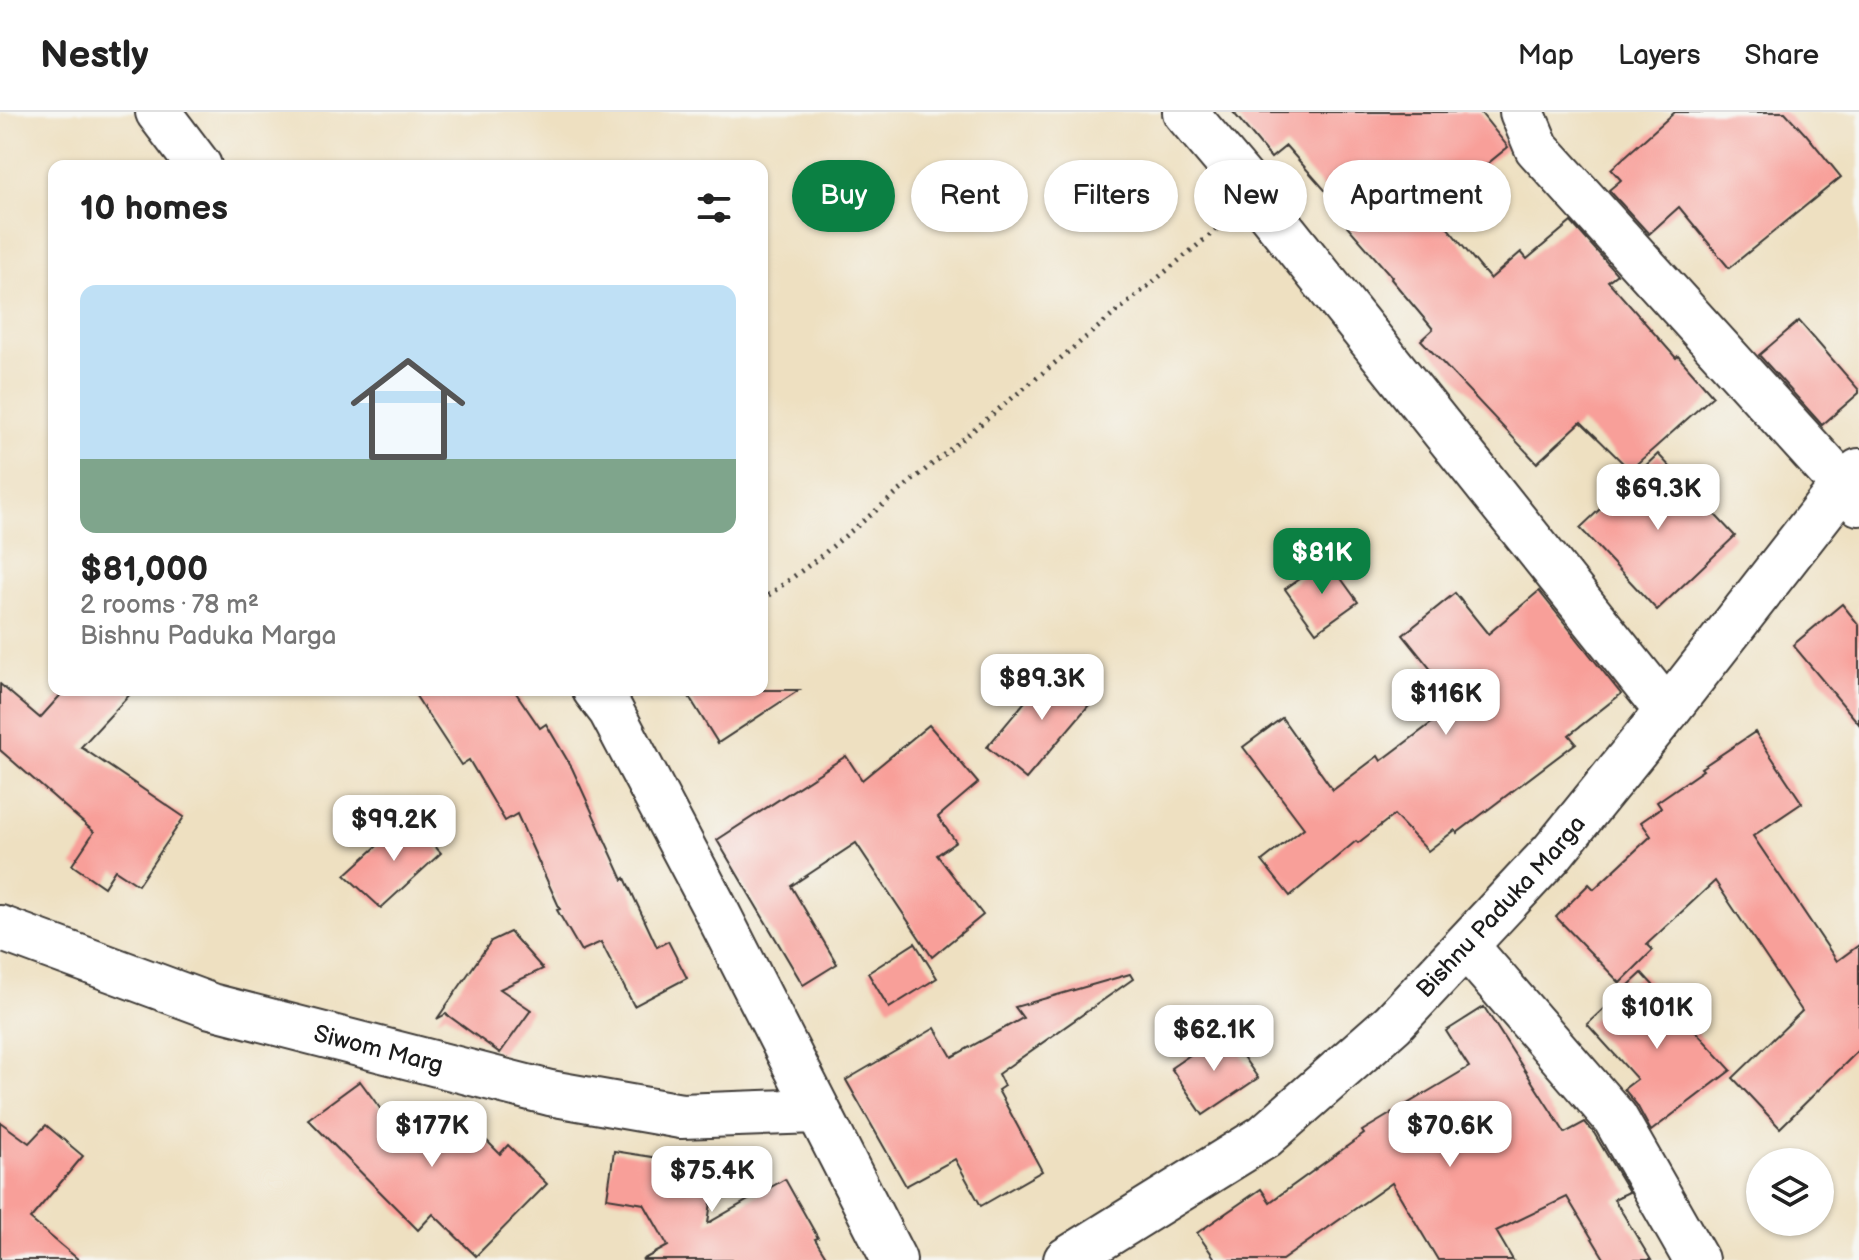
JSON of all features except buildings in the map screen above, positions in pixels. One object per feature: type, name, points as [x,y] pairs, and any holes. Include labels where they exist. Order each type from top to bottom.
[{"type":"street","points":[[158,112],[194,160]]},
{"type":"street","points":[[1185,112],[1226,160]]},
{"type":"street","points":[[1522,112],[1537,148],[1854,487]]},
{"type":"street","points":[[1285,232],[1667,711]]},
{"type":"street","name":"Bishnu Paduka Marga","points":[[1066,1260],[1264,1137],[1393,1023],[1553,852],[1854,487]]},
{"type":"street","points":[[600,696],[611,711],[716,910],[894,1260]]},
{"type":"street","name":"Siwom Marg","points":[[0,928],[211,1006],[550,1093],[681,1116],[817,1111]]},
{"type":"street","points":[[1466,946],[1615,1118],[1696,1260]]},
{"type":"path","points":[[768,596],[816,560],[1214,232]]}]
